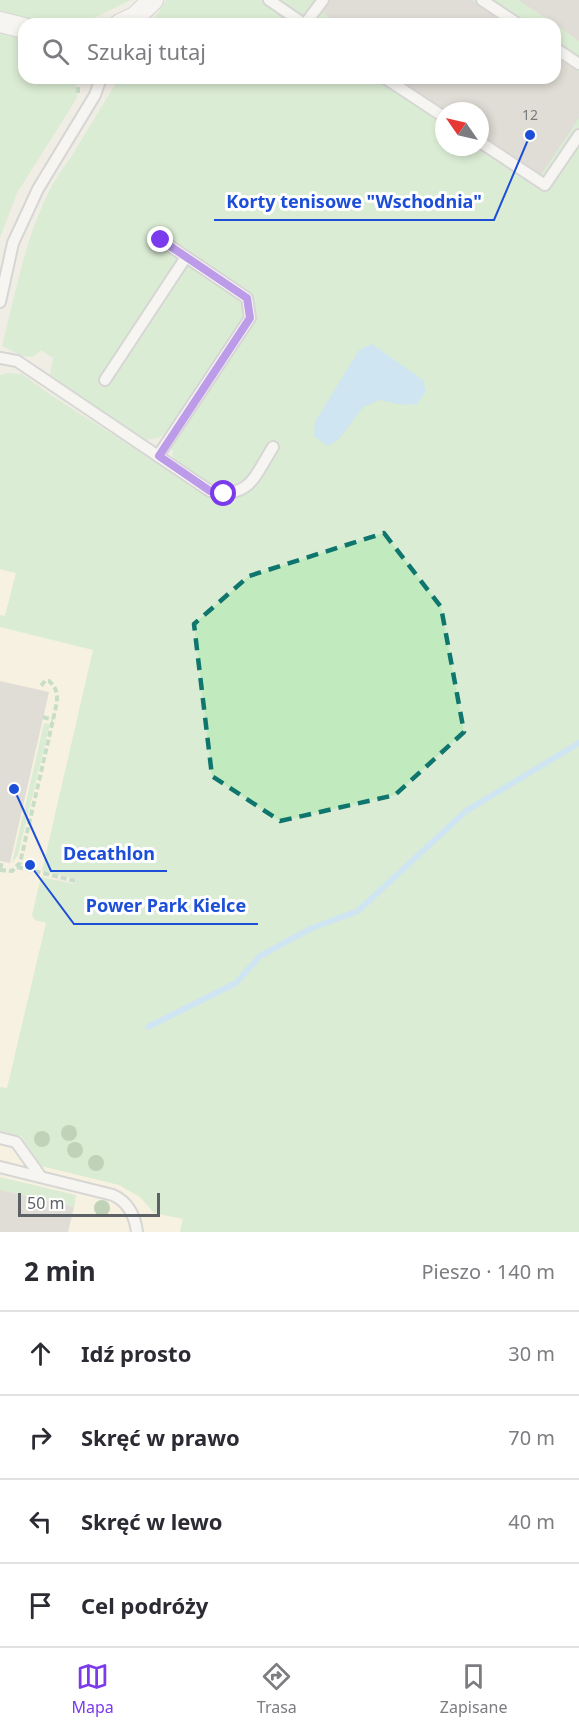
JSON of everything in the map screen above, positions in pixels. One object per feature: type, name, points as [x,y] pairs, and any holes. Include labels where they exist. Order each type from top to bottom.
[{"type":"street","points":[[133,18],[153,0]]},
{"type":"street","points":[[0,22],[18,26]]},
{"type":"lane","points":[[269,0],[296,18]]},
{"type":"lane","points":[[310,18],[323,0]]},
{"type":"lane","points":[[482,0],[509,18]]},
{"type":"lane","points":[[561,52],[579,64]]},
{"type":"lane","points":[[0,302],[14,243],[38,189],[95,95],[99,84]]},
{"type":"lane","points":[[394,84],[435,111]]},
{"type":"lane","points":[[489,148],[545,185],[579,135]]},
{"type":"lane","points":[[159,456],[250,318],[247,298],[161,240]]},
{"type":"lane","points":[[105,380],[186,257]]},
{"type":"lane","points":[[0,358],[17,361],[210,491],[224,494],[238,492],[250,483],[273,447]]},
{"type":"lane","points":[[0,1138],[16,1142],[41,1177]]},
{"type":"lane","points":[[0,1167],[123,1199],[135,1220],[137,1232]]},
{"type":"path","points":[[2,861],[0,870],[12,871],[17,867],[22,856],[53,720],[57,690],[49,681],[45,681],[40,687]]},
{"type":"path","points":[[43,717],[53,720]]},
{"type":"path","points":[[17,867],[76,881]]},
{"type":"highlighted area","points":[[384,533],[441,607],[464,732],[395,795],[280,821],[212,776],[194,624],[249,576]]},
{"type":"shaded area","points":[[0,569],[16,573],[5,616],[114,642],[7,1089],[219,1232],[0,1232]]},
{"type":"green space","points":[[0,0],[131,0],[94,18],[24,18],[0,11]]},
{"type":"green space","points":[[166,0],[579,0],[579,1232],[180,1232],[183,1219],[154,1213],[140,1197],[119,1185],[41,1166],[21,1136],[0,1131],[0,1087],[7,1088],[46,923],[35,920],[32,915],[41,877],[75,884],[77,879],[42,871],[93,650],[0,627],[0,615],[5,616],[16,573],[0,569],[0,375],[22,374],[199,490],[228,501],[252,489],[278,448],[269,441],[250,474],[238,483],[228,486],[208,482],[173,460],[172,447],[179,433],[171,428],[159,438],[144,440],[50,375],[53,358],[41,350],[33,357],[22,356],[2,346],[27,247],[45,199],[115,84],[561,84],[561,18],[155,18]]},
{"type":"green space","points":[[0,32],[18,36],[18,84],[76,84],[77,98],[17,193],[0,238]]},
{"type":"green space","points":[[44,723],[50,724],[18,855],[12,863]]},
{"type":"green space","points":[[0,1177],[76,1195],[74,1207],[0,1190]]},
{"type":"water","points":[[372,344],[423,380],[426,391],[417,404],[403,405],[380,400],[363,407],[339,439],[328,446],[314,436],[315,422],[359,350]]},
{"type":"building","points":[[329,0],[471,0],[498,18],[330,18],[321,12]]},
{"type":"building","points":[[518,0],[579,0],[579,41],[561,28],[561,18],[546,18]]},
{"type":"building","points":[[561,60],[579,72],[579,118],[540,176],[489,142],[489,102],[435,102],[435,105],[402,84],[561,84]]},
{"type":"building","points":[[0,681],[49,692],[10,863],[0,861]]},
{"type":"building","points":[[0,1190],[74,1207],[68,1232],[0,1232]]},
{"type":"waterway","points":[[148,1027],[236,983],[260,956],[312,928],[358,911],[466,811],[579,743]]},
{"type":"place","name":"Korty tenisowe \"Wschodnia\"","points":[[530,135]]},
{"type":"place","name":"Decathlon","points":[[14,789]]},
{"type":"place","name":"Power Park Kielce","points":[[30,865]]},
{"type":"route","points":[[161,240],[247,298],[250,318],[159,456],[210,491],[224,494]]}]
